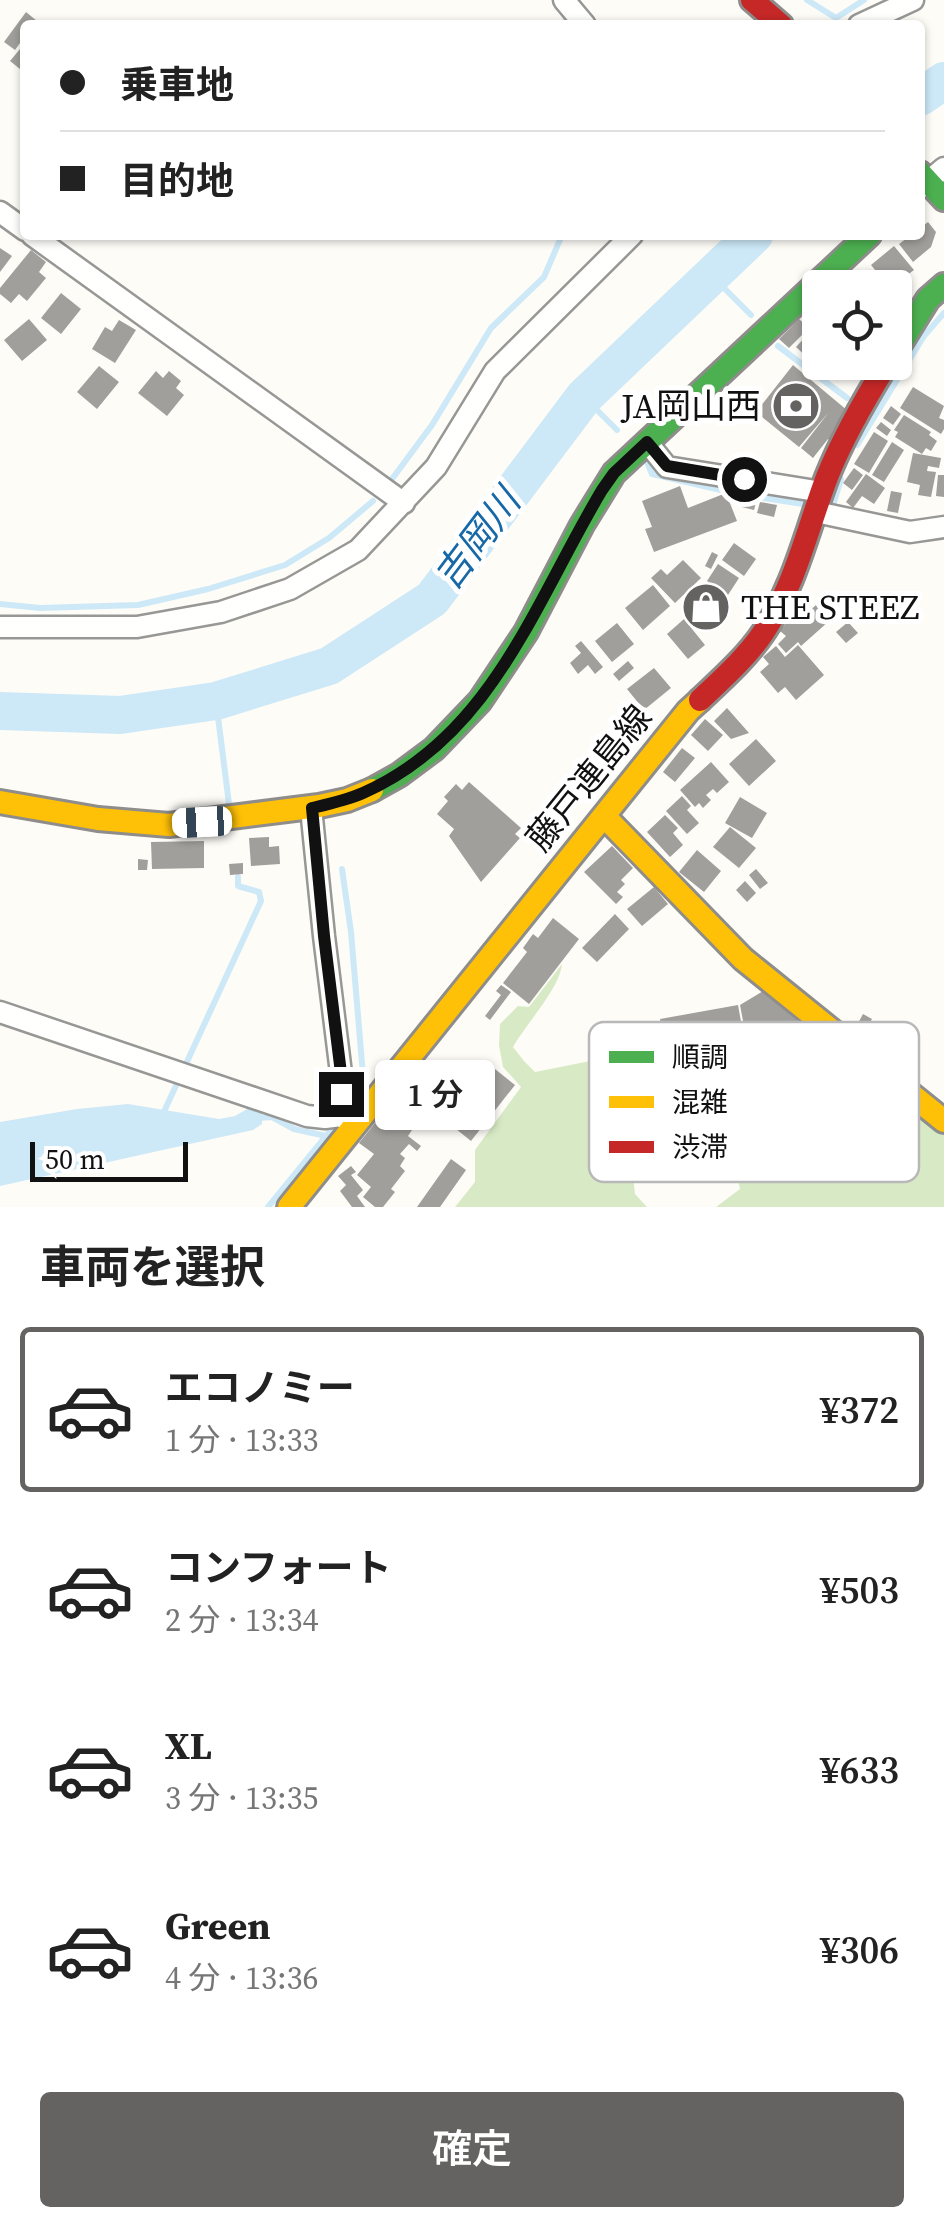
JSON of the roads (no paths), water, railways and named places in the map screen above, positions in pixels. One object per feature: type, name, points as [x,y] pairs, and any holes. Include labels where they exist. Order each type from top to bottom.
[{"type":"street","points":[[564,0],[581,20]]},
{"type":"street","points":[[752,0],[775,20]]},
{"type":"street","points":[[864,20],[885,0]]},
{"type":"street","points":[[869,20],[914,0]]},
{"type":"street","points":[[926,177],[944,200]]},
{"type":"street","points":[[39,240],[404,503]]},
{"type":"street","points":[[0,627],[137,627],[222,612],[290,589],[358,550],[436,466],[495,371],[627,240]]},
{"type":"street","points":[[0,802],[159,825],[312,808],[382,784],[428,754],[493,684],[614,473],[865,240]]},
{"type":"street","points":[[912,324],[928,298],[944,285]]},
{"type":"street","name":"藤戸連島線","points":[[289,1207],[348,1121],[688,710],[734,667],[762,633],[800,560],[842,443],[878,380]]},
{"type":"street","points":[[647,442],[667,466],[819,502],[910,532],[944,528]]},
{"type":"street","points":[[0,1012],[307,1116],[348,1121],[312,808]]},
{"type":"street","points":[[604,816],[743,959],[821,1022]]},
{"type":"street","points":[[919,1101],[944,1121]]},
{"type":"water","points":[[128,1104],[219,1119],[249,1108],[262,1113],[262,1124],[253,1130],[0,1186],[0,1122]]},
{"type":"waterway","points":[[807,0],[836,18],[864,0]]},
{"type":"waterway","points":[[561,8],[567,20]]},
{"type":"waterway","name":"吉岡川","points":[[925,94],[944,81]]},
{"type":"waterway","points":[[392,479],[432,425],[491,328],[544,277],[560,240]]},
{"type":"waterway","name":"吉岡川","points":[[0,711],[120,715],[216,701],[329,666],[432,599],[584,397],[749,240]]},
{"type":"waterway","points":[[711,275],[751,315]]},
{"type":"waterway","points":[[857,445],[924,336],[944,313]]},
{"type":"waterway","points":[[778,346],[847,398]]},
{"type":"waterway","points":[[584,397],[617,430]]},
{"type":"waterway","points":[[647,462],[652,474],[803,504]]},
{"type":"waterway","points":[[835,509],[832,508],[841,479]]},
{"type":"waterway","points":[[0,604],[40,608],[138,605],[208,589],[285,565],[329,538],[373,501]]},
{"type":"waterway","points":[[216,701],[229,804]]},
{"type":"waterway","points":[[342,869],[364,1087],[353,1101]]},
{"type":"waterway","points":[[162,1116],[261,901],[259,892],[238,886],[238,877]]},
{"type":"waterway","points":[[257,1118],[272,1117],[294,1129],[326,1136]]},
{"type":"waterway","points":[[268,1207],[331,1130]]},
{"type":"place","name":"JA岡山西","points":[[796,406]]},
{"type":"place","name":"THE STEEZ","points":[[706,607]]}]
